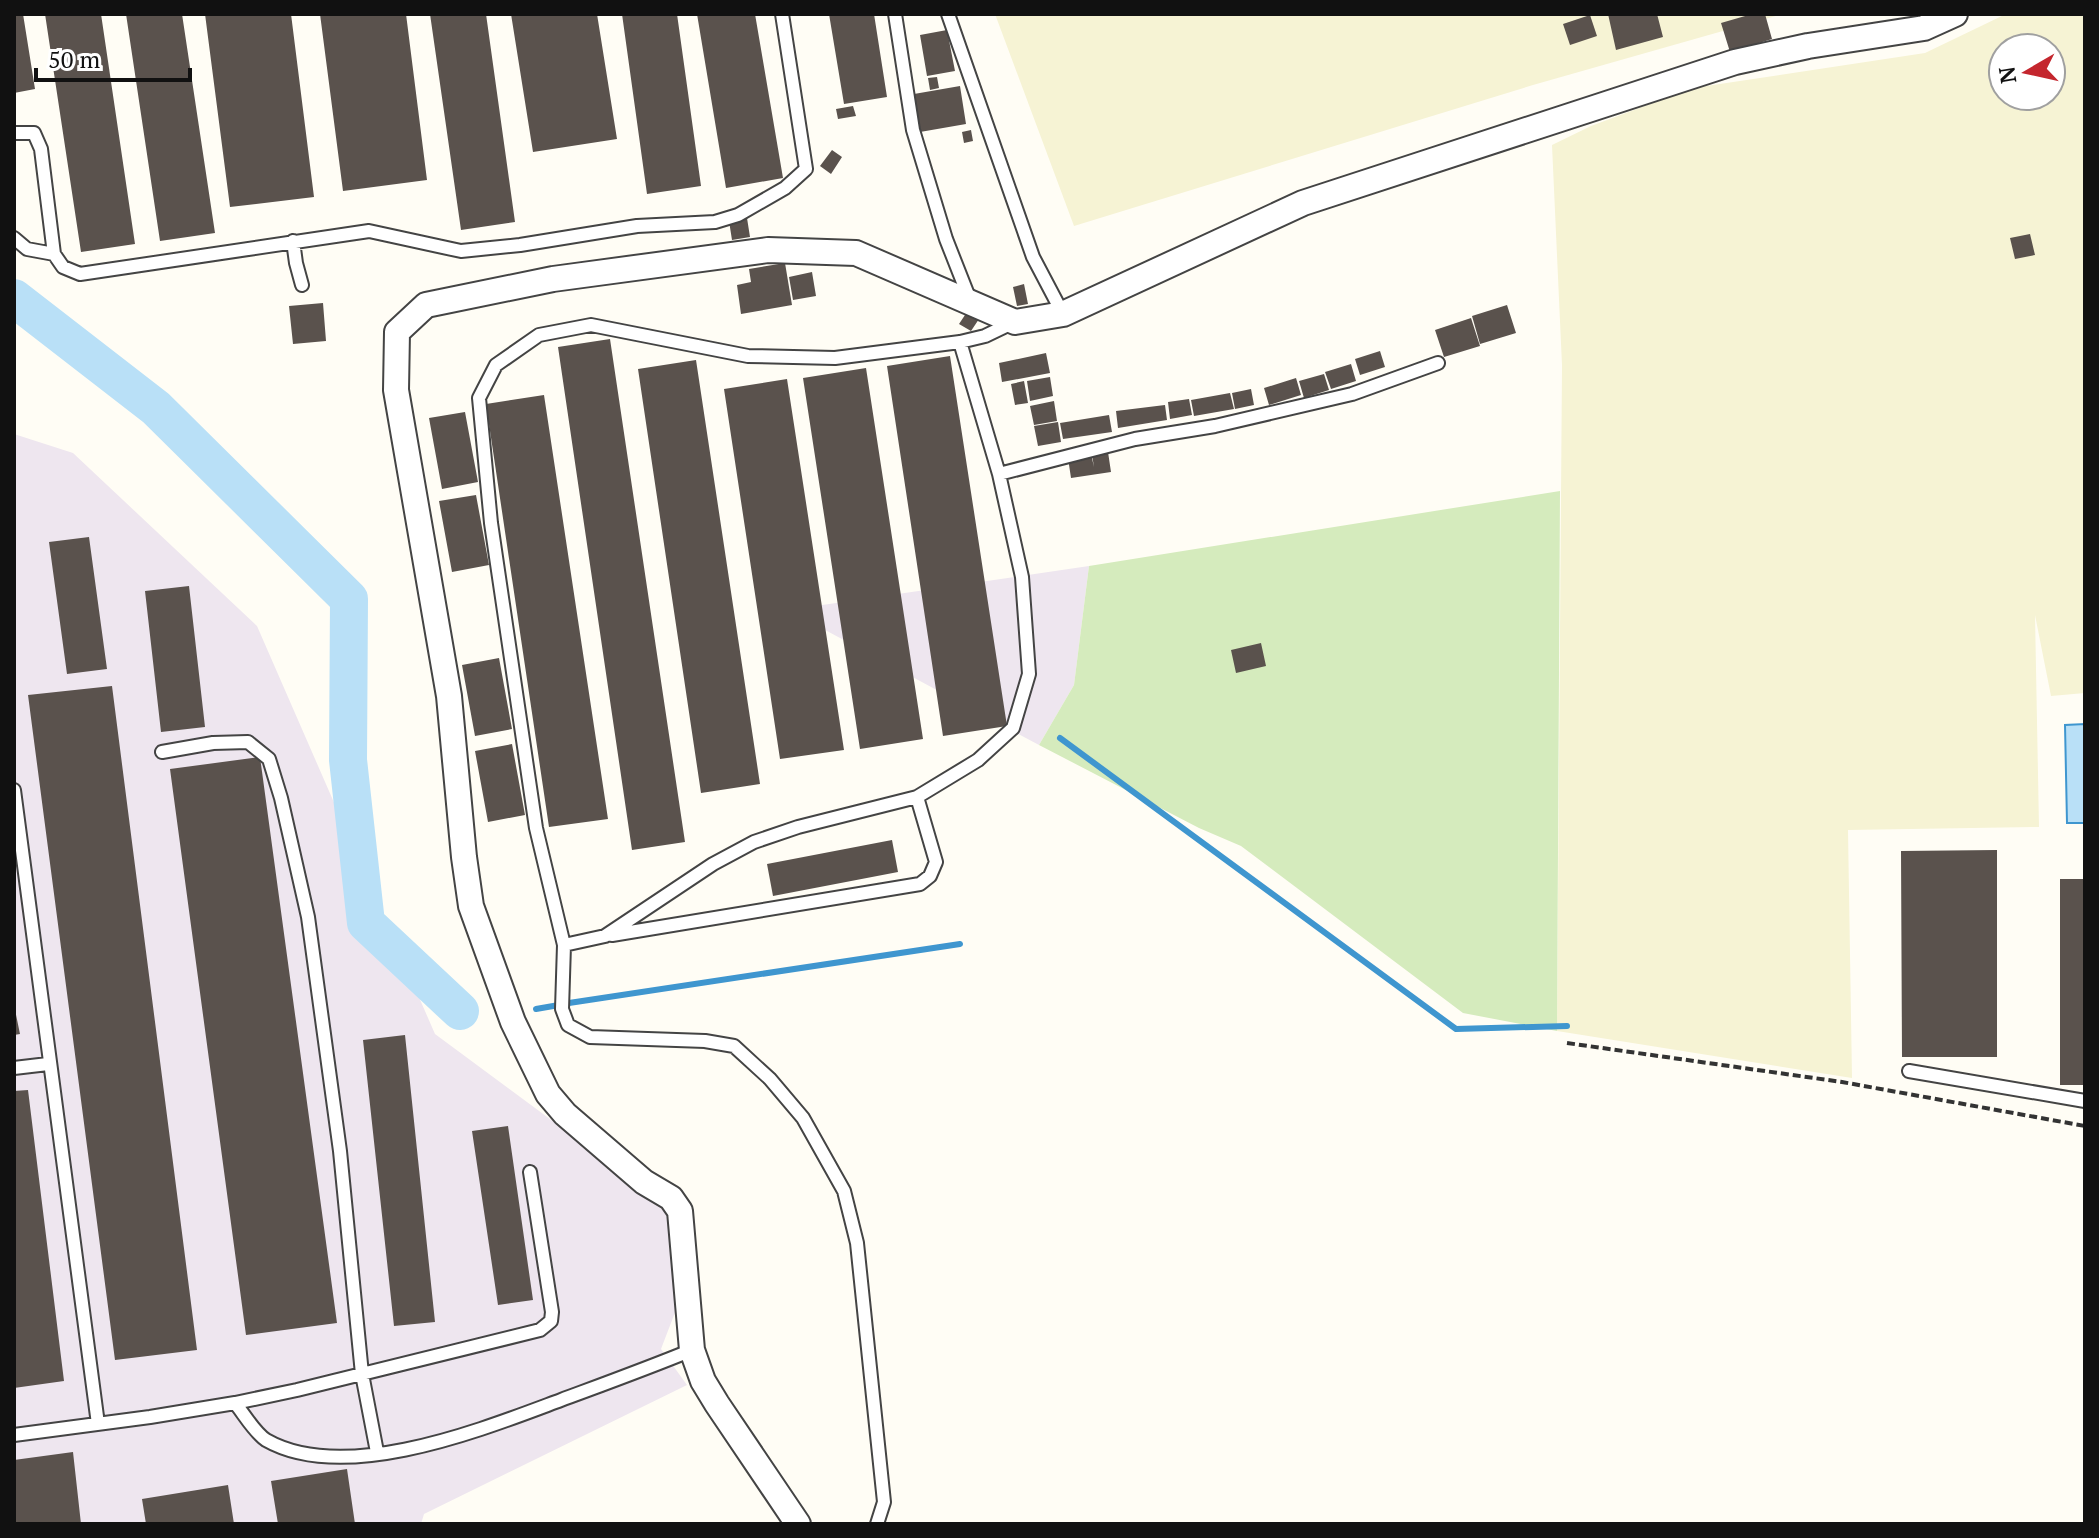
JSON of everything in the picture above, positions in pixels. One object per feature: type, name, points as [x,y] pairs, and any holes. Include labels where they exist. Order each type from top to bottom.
[{"type":"street","points":[[798,1524],[703,1381],[692,1350],[680,1211],[671,1198],[644,1182],[565,1114],[548,1094],[513,1022],[471,906],[449,696],[396,390],[397,332],[426,305],[553,279],[768,250],[856,253],[1015,322],[1063,314],[1303,203],[1722,66],[1808,46],[1924,28],[1955,14]]},
{"type":"lane","points":[[14,133],[34,133],[41,149],[54,254],[63,267],[80,274],[369,231],[461,251],[637,226],[715,222],[738,215],[785,188],[806,169],[782,14]]},
{"type":"lane","points":[[895,14],[913,130],[946,239],[970,301]]},
{"type":"lane","points":[[948,14],[1033,257],[1063,314]]},
{"type":"lane","points":[[14,238],[27,249],[54,254]]},
{"type":"lane","points":[[293,241],[302,285]]},
{"type":"lane","points":[[877,1524],[884,1502],[857,1243],[844,1191],[803,1118],[770,1079],[734,1046],[705,1041],[590,1037],[568,1025],[562,1009],[564,945],[536,828],[491,523],[479,398],[496,365],[539,335],[591,325],[748,356],[835,358],[960,342],[985,336],[1015,322]]},
{"type":"lane","points":[[605,936],[713,864],[754,842],[798,827],[917,797],[978,760],[1013,728],[1029,674],[1022,577],[999,474],[960,342]]},
{"type":"lane","points":[[999,474],[1135,439],[1215,426],[1352,394],[1438,363]]},
{"type":"lane","points":[[162,752],[213,743],[248,742],[269,759],[281,798],[305,902],[317,975],[340,1151],[362,1374],[377,1452]]},
{"type":"lane","points":[[14,790],[98,1424]]},
{"type":"lane","points":[[564,945],[920,884],[930,876],[936,862],[917,797]]},
{"type":"lane","points":[[14,1068],[48,1064]]},
{"type":"lane","points":[[1909,1071],[2085,1101]]},
{"type":"lane","points":[[14,1435],[235,1403],[540,1330],[551,1321],[552,1312],[530,1172]]},
{"type":"lane","points":[[235,1403],[262,1438],[280,1446],[308,1454],[377,1452],[425,1446],[468,1434],[692,1350]]},
{"type":"path","points":[[1567,1043],[1826,1080],[2085,1126]]},
{"type":"shaded area","points":[[995,14],[1783,14],[1533,85],[1074,226]]},
{"type":"shaded area","points":[[2006,14],[2085,14],[2085,693],[2051,696],[2035,615],[2039,827],[1848,830],[1852,1078],[1557,1031],[1562,365],[1552,145],[1591,126],[1693,88],[1925,53]]},
{"type":"shaded area","points":[[14,434],[73,453],[257,626],[435,1034],[673,1210],[679,1302],[661,1349],[687,1385],[424,1514],[421,1524],[14,1524]]},
{"type":"shaded area","points":[[1089,566],[1074,685],[1039,745],[788,610]]},
{"type":"green space","points":[[1560,491],[1557,1031],[1463,1013],[1241,846],[1199,828],[1039,745],[1074,685],[1089,566]]},
{"type":"water","points":[[2085,724],[2085,823],[2067,823],[2065,725]]},
{"type":"building","points":[[14,14],[23,14],[35,89],[14,93]]},
{"type":"building","points":[[45,14],[101,14],[135,244],[81,252]]},
{"type":"building","points":[[126,14],[182,14],[215,233],[160,241]]},
{"type":"building","points":[[205,14],[291,14],[314,197],[230,207]]},
{"type":"building","points":[[320,14],[406,14],[427,180],[343,191]]},
{"type":"building","points":[[430,14],[486,14],[515,222],[461,230]]},
{"type":"building","points":[[511,14],[597,14],[617,139],[533,152]]},
{"type":"building","points":[[622,14],[677,14],[701,186],[647,194]]},
{"type":"building","points":[[697,14],[755,14],[783,178],[726,188]]},
{"type":"building","points":[[829,14],[874,14],[887,97],[844,104]]},
{"type":"building","points":[[1608,14],[1657,14],[1663,37],[1616,50]]},
{"type":"building","points":[[1752,14],[1765,14],[1772,39],[1730,52],[1721,23]]},
{"type":"building","points":[[1590,15],[1597,36],[1570,45],[1563,24]]},
{"type":"building","points":[[947,30],[955,71],[927,76],[920,35]]},
{"type":"building","points":[[937,77],[939,88],[930,90],[928,78]]},
{"type":"building","points":[[960,86],[966,124],[920,132],[914,94]]},
{"type":"building","points":[[853,106],[856,116],[838,119],[836,109]]},
{"type":"building","points":[[971,130],[973,141],[964,143],[962,132]]},
{"type":"building","points":[[832,150],[842,157],[831,174],[820,166]]},
{"type":"building","points":[[747,218],[750,237],[732,240],[729,221]]},
{"type":"building","points":[[2030,234],[2035,255],[2015,259],[2010,238]]},
{"type":"building","points":[[785,263],[792,305],[741,314],[737,285],[751,282],[749,269]]},
{"type":"building","points":[[812,272],[816,296],[793,300],[789,277]]},
{"type":"building","points":[[1024,284],[1028,304],[1017,306],[1013,287]]},
{"type":"building","points":[[323,303],[326,341],[293,344],[289,306]]},
{"type":"building","points":[[1507,305],[1516,333],[1480,344],[1472,316]]},
{"type":"building","points":[[967,312],[979,319],[971,331],[959,324]]},
{"type":"building","points":[[1471,318],[1480,346],[1444,357],[1435,330]]},
{"type":"building","points":[[610,339],[685,842],[632,850],[558,347]]},
{"type":"building","points":[[1380,351],[1385,367],[1360,375],[1355,359]]},
{"type":"building","points":[[1046,353],[1050,373],[1002,382],[999,363]]},
{"type":"building","points":[[950,356],[1007,726],[943,736],[887,366]]},
{"type":"building","points":[[696,360],[760,784],[701,793],[638,369]]},
{"type":"building","points":[[1351,364],[1356,381],[1331,389],[1325,372]]},
{"type":"building","points":[[866,368],[923,739],[860,749],[803,378]]},
{"type":"building","points":[[1324,374],[1329,390],[1304,398],[1299,381]]},
{"type":"building","points":[[1050,377],[1053,396],[1030,401],[1027,381]]},
{"type":"building","points":[[1296,378],[1301,395],[1269,405],[1264,388]]},
{"type":"building","points":[[787,379],[844,750],[780,759],[724,389]]},
{"type":"building","points":[[1024,381],[1028,403],[1015,405],[1011,384]]},
{"type":"building","points":[[1251,389],[1254,405],[1235,409],[1232,393]]},
{"type":"building","points":[[1230,393],[1234,409],[1194,416],[1191,400]]},
{"type":"building","points":[[544,395],[608,819],[549,827],[486,404]]},
{"type":"building","points":[[1189,399],[1192,415],[1170,419],[1168,402]]},
{"type":"building","points":[[1054,401],[1057,421],[1034,425],[1030,406]]},
{"type":"building","points":[[1165,405],[1167,420],[1118,428],[1116,411]]},
{"type":"building","points":[[465,412],[478,482],[442,489],[429,418]]},
{"type":"building","points":[[1109,415],[1112,432],[1063,439],[1060,423]]},
{"type":"building","points":[[1058,422],[1061,442],[1038,446],[1034,426]]},
{"type":"building","points":[[1108,452],[1111,472],[1071,478],[1068,458],[1091,454],[1094,467],[1092,455]]},
{"type":"building","points":[[476,495],[489,565],[452,572],[439,501]]},
{"type":"building","points":[[89,537],[107,669],[67,674],[49,542]]},
{"type":"building","points":[[189,586],[205,727],[161,732],[145,591]]},
{"type":"building","points":[[1261,643],[1266,666],[1236,673],[1231,650]]},
{"type":"building","points":[[499,658],[512,729],[475,736],[462,665]]},
{"type":"building","points":[[112,686],[197,1350],[115,1360],[28,695]]},
{"type":"building","points":[[512,744],[525,815],[488,822],[475,751]]},
{"type":"building","points":[[260,757],[337,1323],[246,1335],[170,769]]},
{"type":"building","points":[[892,840],[898,872],[773,896],[767,864]]},
{"type":"building","points":[[1997,850],[1997,1057],[1902,1057],[1901,851]]},
{"type":"building","points":[[2060,879],[2085,879],[2085,1085],[2060,1085]]},
{"type":"building","points":[[14,1005],[20,1034],[14,1035]]},
{"type":"building","points":[[405,1035],[435,1322],[394,1326],[363,1040]]},
{"type":"building","points":[[28,1090],[64,1381],[14,1388],[14,1091]]},
{"type":"building","points":[[508,1126],[533,1300],[498,1305],[472,1131]]},
{"type":"building","points":[[73,1452],[81,1524],[14,1524],[14,1460]]},
{"type":"building","points":[[347,1469],[355,1524],[278,1524],[271,1481]]},
{"type":"building","points":[[228,1485],[234,1524],[146,1524],[142,1499]]},
{"type":"waterway","points":[[14,298],[156,408],[349,599],[348,760],[366,923],[460,1011]]},
{"type":"waterway","points":[[1060,738],[1456,1029],[1567,1026]]},
{"type":"waterway","points":[[569,1003],[960,944]]},
{"type":"waterway","points":[[536,1009],[559,1005]]}]
